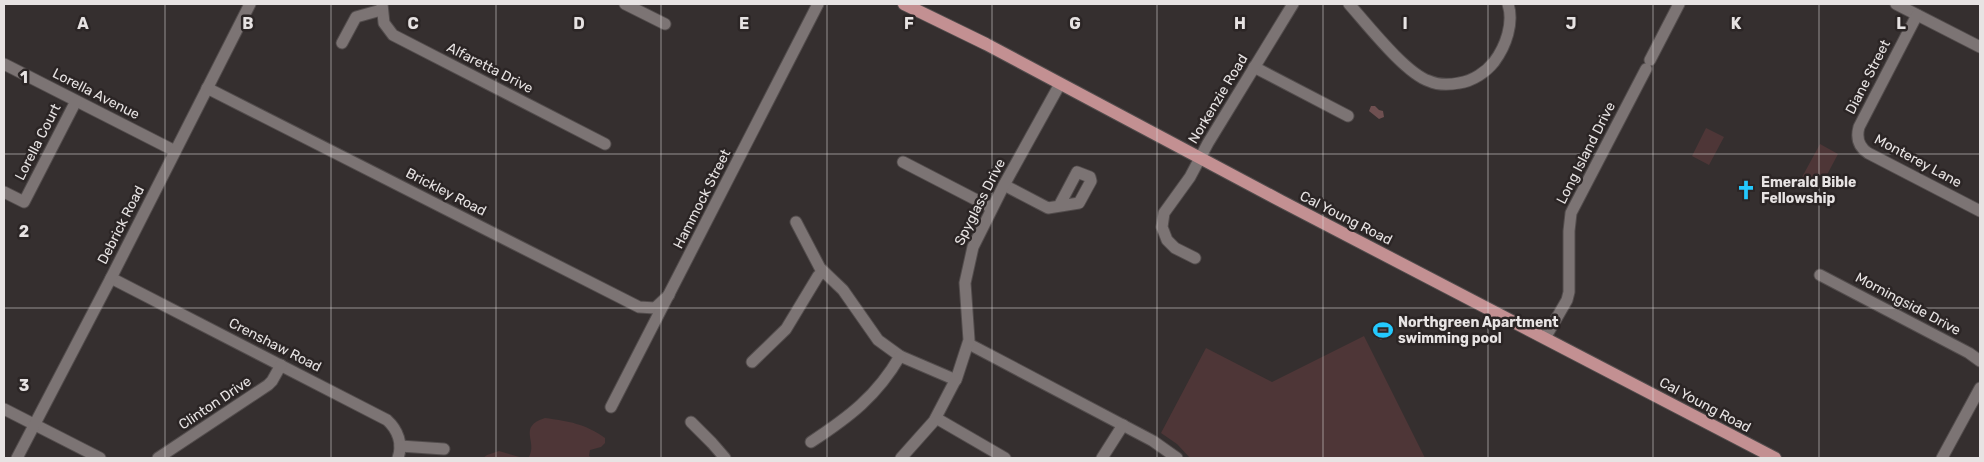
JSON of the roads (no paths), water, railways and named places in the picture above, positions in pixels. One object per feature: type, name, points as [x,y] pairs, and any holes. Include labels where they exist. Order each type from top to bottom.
[{"type":"main road","name":"Cal Young Road","points":[[904,4],[986,44],[1775,458]]},
{"type":"street","name":"Debrick Road","points":[[17,458],[250,4]]},
{"type":"street","points":[[625,4],[665,24]]},
{"type":"street","name":"Hammock Street","points":[[611,407],[818,4]]},
{"type":"street","name":"Norkenzie Road","points":[[1201,158],[1293,4]]},
{"type":"street","points":[[1349,4],[1410,70],[1429,82],[1448,84],[1464,82],[1476,77],[1496,59],[1506,41],[1510,27],[1508,4]]},
{"type":"street","name":"Long Island Drive","points":[[1545,338],[1568,296],[1571,213],[1679,4]]},
{"type":"street","points":[[1896,4],[1980,47]]},
{"type":"street","points":[[342,43],[356,17],[382,7]]},
{"type":"street","name":"Alfaretta Drive","points":[[382,7],[386,26],[398,38],[605,144]]},
{"type":"street","name":"Diane Street","points":[[1859,127],[1917,15]]},
{"type":"street","name":"Lorella Avenue","points":[[4,64],[175,151]]},
{"type":"street","points":[[1254,67],[1348,116]]},
{"type":"street","name":"Spyglass Drive","points":[[901,458],[919,440],[936,418],[956,380],[969,344],[966,273],[973,247],[1004,185],[1060,84]]},
{"type":"street","name":"Brickley Road","points":[[207,88],[639,307],[655,308],[669,295]]},
{"type":"street","name":"Lorella Court","points":[[4,192],[24,202],[76,101]]},
{"type":"street","name":"Monterey Lane","points":[[1859,127],[1858,137],[1864,150],[1980,211]]},
{"type":"street","points":[[1195,258],[1170,244],[1165,236],[1162,223],[1168,205],[1187,182],[1201,158]]},
{"type":"street","points":[[903,162],[992,208]]},
{"type":"street","points":[[1004,185],[1048,208],[1059,206]]},
{"type":"street","points":[[796,222],[823,272],[843,290],[872,332],[884,345],[900,356],[956,380]]},
{"type":"street","points":[[752,362],[786,329],[818,276],[823,272]]},
{"type":"street","name":"Morningside Drive","points":[[1820,275],[1969,353],[1980,361]]},
{"type":"street","name":"Crenshaw Road","points":[[111,278],[387,420],[396,431],[400,446]]},
{"type":"street","points":[[969,344],[1161,445],[1177,458]]},
{"type":"street","points":[[811,442],[845,420],[866,402],[885,380],[900,356]]},
{"type":"street","name":"Clinton Drive","points":[[158,458],[268,385],[281,365]]},
{"type":"street","points":[[1942,458],[1980,388]]},
{"type":"street","points":[[4,409],[100,458]]},
{"type":"street","points":[[936,418],[1005,458]]},
{"type":"street","points":[[691,422],[725,458]]},
{"type":"street","points":[[1102,458],[1123,425]]},
{"type":"street","points":[[398,458],[400,446],[444,449]]},
{"type":"place","name":"Emerald Bible Fellowship","points":[[1746,190]]},
{"type":"place","name":"Northgreen Apartment swimming pool","points":[[1383,330]]}]
